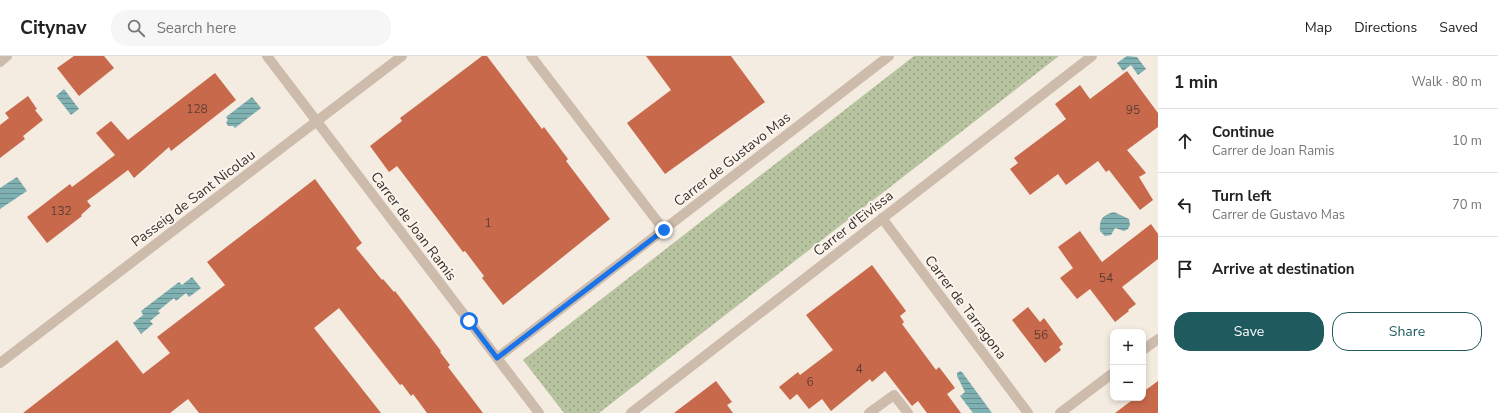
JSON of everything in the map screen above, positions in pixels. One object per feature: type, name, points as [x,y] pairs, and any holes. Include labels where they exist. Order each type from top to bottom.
[{"type":"street","points":[[0,62],[7,56]]},
{"type":"street","name":"Carrer de Joan Ramis","points":[[267,56],[539,413]]},
{"type":"street","name":"Passeig de Sant Nicolau","points":[[0,363],[402,56]]},
{"type":"street","points":[[532,56],[664,230]]},
{"type":"street","name":"Carrer de Gustavo Mas","points":[[497,358],[889,56]]},
{"type":"street","name":"Carrer d'Eivissa","points":[[631,413],[1092,56]]},
{"type":"street","name":"Carrer de Tarragona","points":[[882,218],[1028,413]]},
{"type":"street","points":[[1146,348],[1158,339]]},
{"type":"street","points":[[1060,413],[1110,375]]},
{"type":"street","points":[[869,413],[894,394],[908,413]]},
{"type":"green space","points":[[914,56],[1059,56],[599,413],[564,413],[523,360]]},
{"type":"water","points":[[1127,56],[1137,57],[1146,69],[1138,75],[1131,65],[1123,71],[1117,63]]},
{"type":"water","points":[[64,89],[79,109],[71,115],[56,96]]},
{"type":"water","points":[[252,97],[261,108],[235,128],[233,126],[228,126],[226,122],[228,120],[226,117]]},
{"type":"water","points":[[17,177],[27,191],[0,209],[0,188]]},
{"type":"water","points":[[1114,212],[1129,219],[1130,225],[1128,229],[1124,231],[1115,228],[1111,235],[1105,236],[1100,231],[1100,223],[1104,216]]},
{"type":"water","points":[[192,277],[201,288],[189,297],[186,293],[176,301],[174,298],[158,311],[160,313],[150,321],[153,324],[141,334],[133,323],[143,315],[141,311],[179,282],[182,285]]},
{"type":"water","points":[[960,371],[992,413],[973,413],[960,396],[965,392],[957,376],[957,373]]},
{"type":"building","points":[[74,56],[104,56],[114,68],[79,96],[57,68]]},
{"type":"building","points":[[482,56],[487,56],[542,129],[544,127],[568,159],[566,161],[610,219],[503,305],[482,278],[484,276],[465,251],[463,252],[397,166],[389,172],[370,146],[402,121],[400,118]]},
{"type":"building","points":[[646,56],[731,56],[765,102],[665,174],[627,123],[671,90]]},
{"type":"building","points":[[1127,71],[1158,113],[1158,127],[1127,150],[1146,173],[1139,177],[1153,200],[1140,210],[1109,170],[1106,172],[1098,161],[1066,185],[1058,174],[1030,195],[1010,169],[1018,163],[1014,158],[1066,119],[1055,104],[1080,85],[1090,99]]},
{"type":"building","points":[[215,73],[236,100],[171,151],[169,147],[134,178],[128,170],[87,201],[91,206],[81,215],[82,216],[47,243],[27,217],[70,184],[72,187],[115,155],[96,133],[111,121],[128,140]]},
{"type":"building","points":[[28,96],[37,109],[35,110],[43,120],[23,136],[25,139],[0,158],[0,125],[9,118],[5,113]]},
{"type":"building","points":[[315,179],[362,243],[356,248],[382,280],[383,279],[394,292],[395,291],[441,351],[440,352],[450,365],[448,367],[483,413],[427,413],[413,394],[411,396],[402,384],[400,385],[339,308],[314,328],[381,413],[199,413],[188,399],[170,413],[23,413],[117,340],[143,374],[170,353],[157,337],[225,285],[207,262]]},
{"type":"building","points":[[1151,224],[1158,234],[1158,259],[1122,287],[1136,304],[1115,322],[1090,289],[1077,299],[1060,278],[1073,268],[1058,247],[1080,231],[1102,262]]},
{"type":"building","points":[[872,265],[906,311],[900,316],[904,322],[902,324],[936,370],[939,367],[955,388],[947,394],[961,413],[927,413],[918,401],[912,406],[885,371],[872,382],[870,379],[831,411],[822,399],[809,409],[797,394],[790,400],[779,387],[798,372],[800,375],[833,350],[806,315]]},
{"type":"building","points":[[1028,307],[1040,322],[1044,318],[1063,344],[1059,347],[1061,350],[1045,363],[1012,320]]},
{"type":"building","points":[[716,381],[732,402],[727,405],[733,413],[674,413]]},
{"type":"building","points":[[1158,381],[1158,413],[1115,413],[1131,401],[1146,401],[1146,390]]},
{"type":"route","points":[[469,321],[497,358],[664,230]]}]
